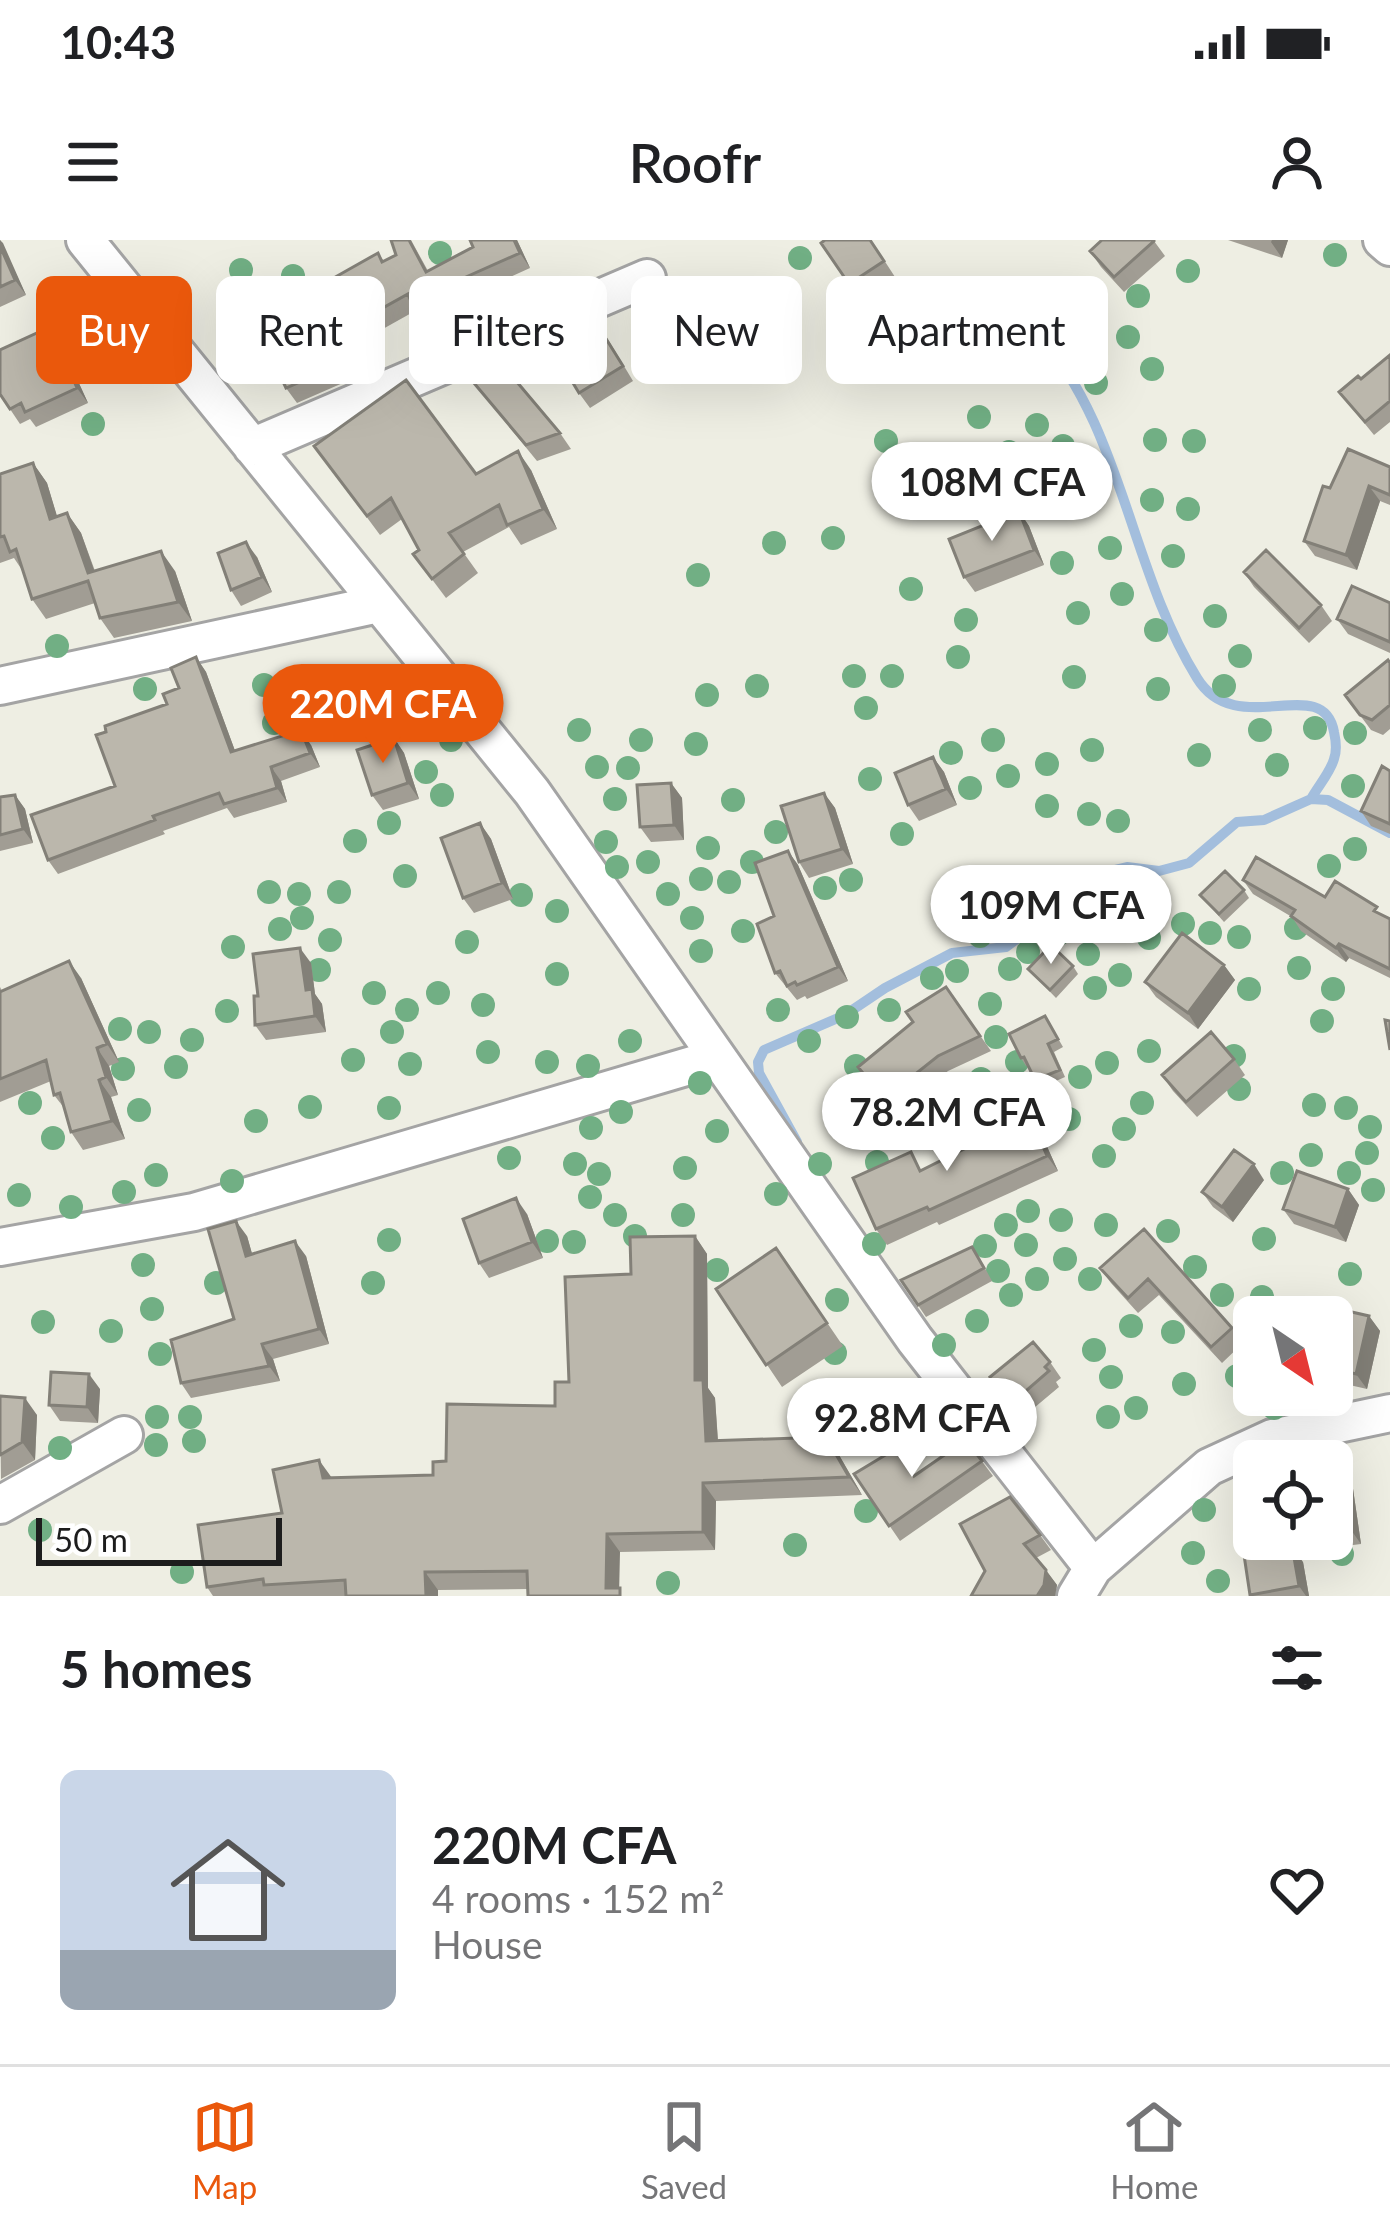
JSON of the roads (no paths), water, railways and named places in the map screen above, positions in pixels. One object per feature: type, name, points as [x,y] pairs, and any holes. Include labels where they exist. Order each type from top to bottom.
[{"type":"street","points":[[85,240],[532,792],[1084,1582],[1209,1467],[1272,1438],[1390,1413]]},
{"type":"street","points":[[1382,240],[1390,247]]},
{"type":"street","points":[[252,447],[631,285]]},
{"type":"street","points":[[0,686],[379,604]]},
{"type":"street","points":[[0,1247],[194,1213],[716,1058]]},
{"type":"street","points":[[0,1505],[124,1435]]},
{"type":"waterway","points":[[1073,384],[1107,453],[1155,591],[1197,678],[1214,696],[1233,705],[1296,705],[1327,715],[1336,753],[1311,799]]},
{"type":"waterway","points":[[797,1142],[759,1073],[764,1050],[845,1015],[952,953],[1006,947],[1106,872],[1127,867],[1159,871],[1189,863],[1237,822],[1264,820],[1311,799],[1328,800],[1390,833]]}]
